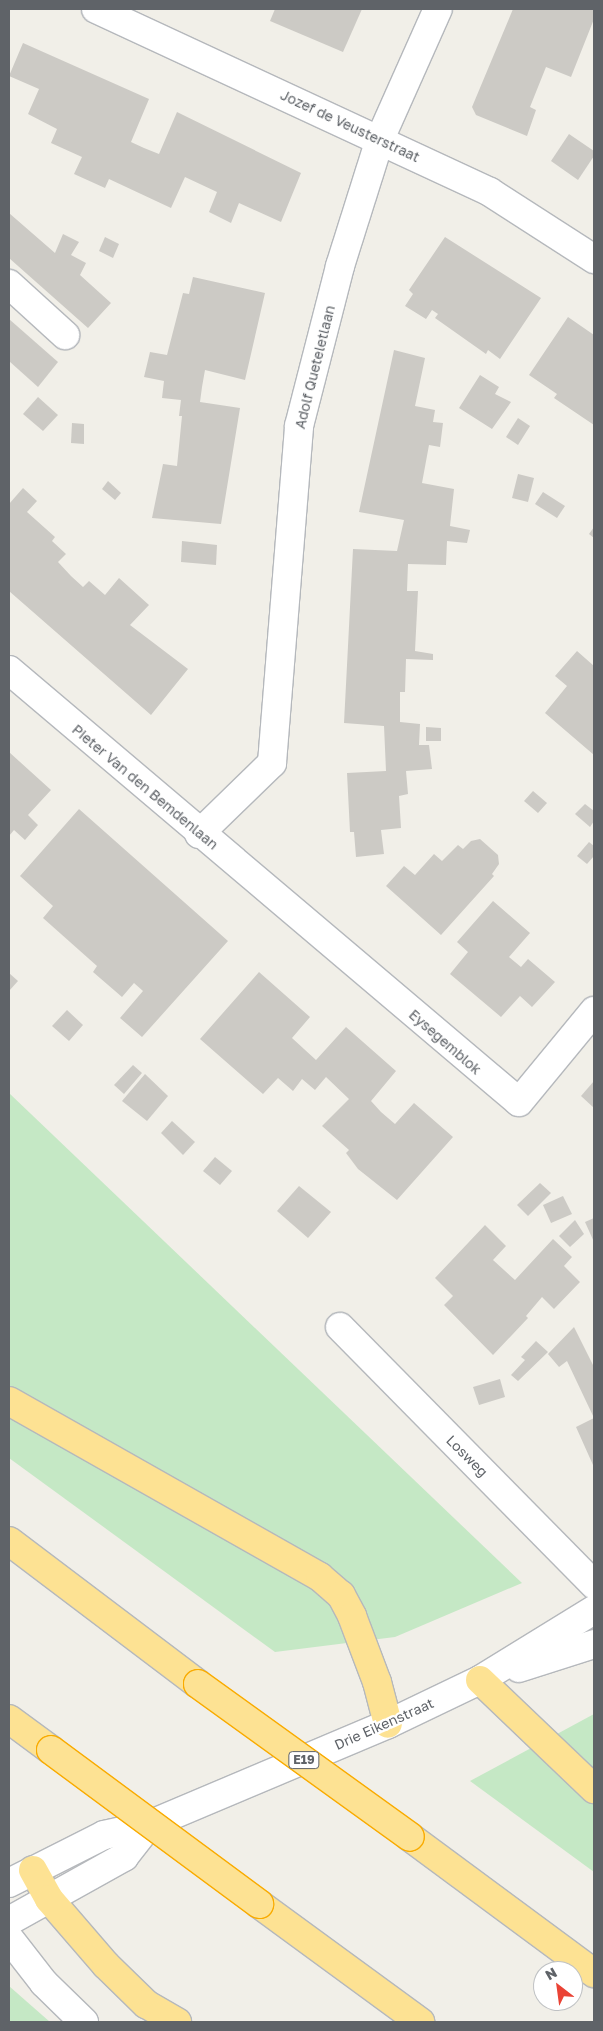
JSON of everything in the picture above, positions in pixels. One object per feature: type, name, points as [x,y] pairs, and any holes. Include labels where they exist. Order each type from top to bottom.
[{"type":"highway","points":[[9,1401],[320,1577],[340,1595],[352,1616],[377,1682],[388,1724]]},
{"type":"highway","name":"E19","points":[[9,1541],[198,1684],[594,1973]]},
{"type":"highway","points":[[480,1680],[594,1789]]},
{"type":"highway","points":[[9,1720],[420,2022]]},
{"type":"highway","points":[[33,1870],[49,1899],[146,2004],[178,2022]]},
{"type":"street","name":"Jozef de Veusterstraat","points":[[96,9],[380,139],[490,192],[594,259]]},
{"type":"street","name":"Adolf Queteletlaan","points":[[199,834],[272,764],[299,426],[340,266],[380,139],[438,9]]},
{"type":"street","points":[[9,284],[65,335]]},
{"type":"street","name":"Pieter Van den Bemdenlaan","points":[[9,670],[199,834],[283,902]]},
{"type":"street","name":"Eysegemblok","points":[[283,902],[519,1102],[594,1011]]},
{"type":"street","name":"Losweg","points":[[340,1327],[594,1585]]},
{"type":"street","name":"Drie Eikenstraat","points":[[9,1884],[104,1835],[149,1825],[388,1724],[480,1680],[594,1610]]},
{"type":"street","name":"Drie Eikenstraat","points":[[480,1680],[594,1644]]},
{"type":"street","name":"Drie Eikenstraat","points":[[9,1921],[124,1858],[149,1825]]},
{"type":"street","points":[[9,1938],[44,1983],[84,2022]]},
{"type":"green space","points":[[9,1093],[522,1583],[395,1637],[275,1652],[9,1458]]},
{"type":"green space","points":[[594,1714],[594,1872],[470,1781]]},
{"type":"green space","points":[[9,1986],[50,2022],[9,2022]]},
{"type":"building","points":[[275,9],[362,9],[343,52],[270,21]]},
{"type":"building","points":[[513,9],[594,9],[594,19],[571,77],[546,67],[530,107],[536,110],[527,136],[476,115],[472,107]]},
{"type":"building","points":[[23,43],[149,99],[131,142],[159,154],[177,112],[301,173],[281,222],[239,203],[231,223],[209,212],[217,192],[185,177],[171,208],[109,179],[105,188],[74,174],[82,157],[51,143],[57,129],[28,114],[39,89],[9,76]]},
{"type":"building","points":[[569,134],[594,151],[594,156],[578,180],[551,161]]},
{"type":"building","points":[[9,213],[55,253],[63,234],[79,242],[71,255],[86,263],[80,275],[111,303],[88,328],[9,258]]},
{"type":"building","points":[[105,237],[119,244],[113,258],[99,251]]},
{"type":"building","points":[[445,237],[541,298],[500,359],[488,350],[486,354],[435,318],[438,314],[432,310],[426,319],[405,306],[413,294],[409,290]]},
{"type":"building","points":[[193,277],[265,293],[245,380],[205,370],[200,402],[240,408],[221,524],[152,518],[163,464],[177,466],[182,416],[179,416],[181,400],[162,398],[164,381],[144,377],[150,352],[167,355],[183,293],[189,294]]},
{"type":"building","points":[[568,317],[594,335],[594,425],[554,398],[557,394],[529,375]]},
{"type":"building","points":[[9,319],[58,362],[38,387],[9,361]]},
{"type":"building","points":[[394,350],[425,358],[415,406],[435,410],[433,422],[443,423],[440,447],[429,445],[422,483],[454,489],[450,526],[470,530],[467,543],[447,541],[446,565],[408,564],[407,591],[418,591],[415,651],[433,654],[433,660],[406,659],[405,692],[400,692],[400,722],[420,724],[419,745],[429,745],[432,769],[406,771],[408,794],[399,796],[401,828],[381,830],[384,854],[356,857],[354,832],[350,832],[347,773],[386,771],[384,726],[344,723],[353,549],[397,551],[404,520],[359,512]]},
{"type":"building","points":[[480,375],[499,387],[495,394],[511,402],[492,429],[459,408]]},
{"type":"building","points":[[38,397],[58,415],[43,431],[23,414]]},
{"type":"building","points":[[518,418],[530,426],[518,445],[506,437]]},
{"type":"building","points":[[72,423],[84,424],[84,444],[71,443]]},
{"type":"building","points":[[518,474],[534,478],[528,502],[512,498]]},
{"type":"building","points":[[108,481],[121,493],[115,500],[102,489]]},
{"type":"building","points":[[23,488],[37,501],[27,512],[55,537],[52,541],[66,554],[58,562],[83,587],[89,581],[105,595],[119,578],[149,605],[130,625],[188,669],[151,715],[9,591],[9,504]]},
{"type":"building","points":[[543,492],[565,506],[557,518],[535,504]]},
{"type":"building","points":[[594,527],[594,538],[589,534]]},
{"type":"building","points":[[182,541],[217,545],[216,565],[181,562]]},
{"type":"building","points":[[577,651],[594,666],[594,755],[545,713],[567,686],[555,676]]},
{"type":"building","points":[[426,727],[441,728],[441,741],[426,741]]},
{"type":"building","points":[[9,752],[51,790],[28,815],[38,825],[25,840],[14,830],[9,836]]},
{"type":"building","points":[[533,791],[547,803],[538,813],[524,801]]},
{"type":"building","points":[[585,804],[594,811],[594,821],[590,827],[575,814]]},
{"type":"building","points":[[79,809],[228,941],[142,1037],[120,1018],[143,991],[134,983],[122,997],[93,972],[97,966],[43,918],[53,906],[20,876]]},
{"type":"building","points":[[480,839],[498,855],[499,864],[492,874],[494,876],[441,935],[386,886],[404,866],[415,875],[434,854],[442,861],[458,845],[463,849],[471,841]]},
{"type":"building","points":[[589,842],[594,846],[594,856],[587,864],[577,856]]},
{"type":"building","points":[[493,901],[530,933],[509,957],[521,967],[528,959],[555,982],[532,1007],[520,996],[501,1017],[450,974],[468,952],[457,942]]},
{"type":"building","points":[[259,972],[310,1017],[292,1038],[316,1060],[346,1027],[396,1071],[371,1101],[381,1112],[395,1124],[414,1103],[453,1137],[397,1200],[358,1169],[346,1153],[349,1150],[322,1126],[349,1099],[326,1077],[315,1090],[302,1079],[293,1091],[278,1078],[263,1094],[200,1039]]},
{"type":"building","points":[[9,973],[18,981],[9,991]]},
{"type":"building","points":[[67,1010],[83,1025],[69,1041],[52,1026]]},
{"type":"building","points":[[133,1065],[142,1073],[124,1094],[114,1085]]},
{"type":"building","points":[[145,1074],[168,1096],[147,1121],[122,1101]]},
{"type":"building","points":[[594,1081],[594,1108],[581,1096]]},
{"type":"building","points":[[172,1121],[195,1142],[183,1155],[161,1133]]},
{"type":"building","points":[[215,1157],[232,1171],[220,1185],[203,1171]]},
{"type":"building","points":[[540,1183],[551,1193],[528,1216],[517,1205]]},
{"type":"building","points":[[299,1186],[331,1212],[308,1238],[277,1211]]},
{"type":"building","points":[[563,1196],[572,1214],[551,1223],[543,1205]]},
{"type":"building","points":[[594,1218],[594,1242],[585,1222]]},
{"type":"building","points":[[575,1220],[584,1234],[570,1247],[559,1236]]},
{"type":"building","points":[[485,1225],[506,1246],[493,1260],[515,1280],[553,1239],[572,1257],[564,1266],[580,1282],[554,1309],[542,1297],[526,1316],[528,1318],[493,1355],[444,1305],[453,1296],[435,1278]]},
{"type":"building","points":[[574,1327],[594,1367],[594,1418],[567,1361],[559,1367],[548,1354]]},
{"type":"building","points":[[536,1341],[548,1352],[518,1381],[511,1375],[525,1360],[521,1357]]},
{"type":"building","points":[[500,1379],[505,1397],[479,1405],[473,1387]]},
{"type":"building","points":[[594,1418],[594,1464],[593,1465],[576,1427]]}]
